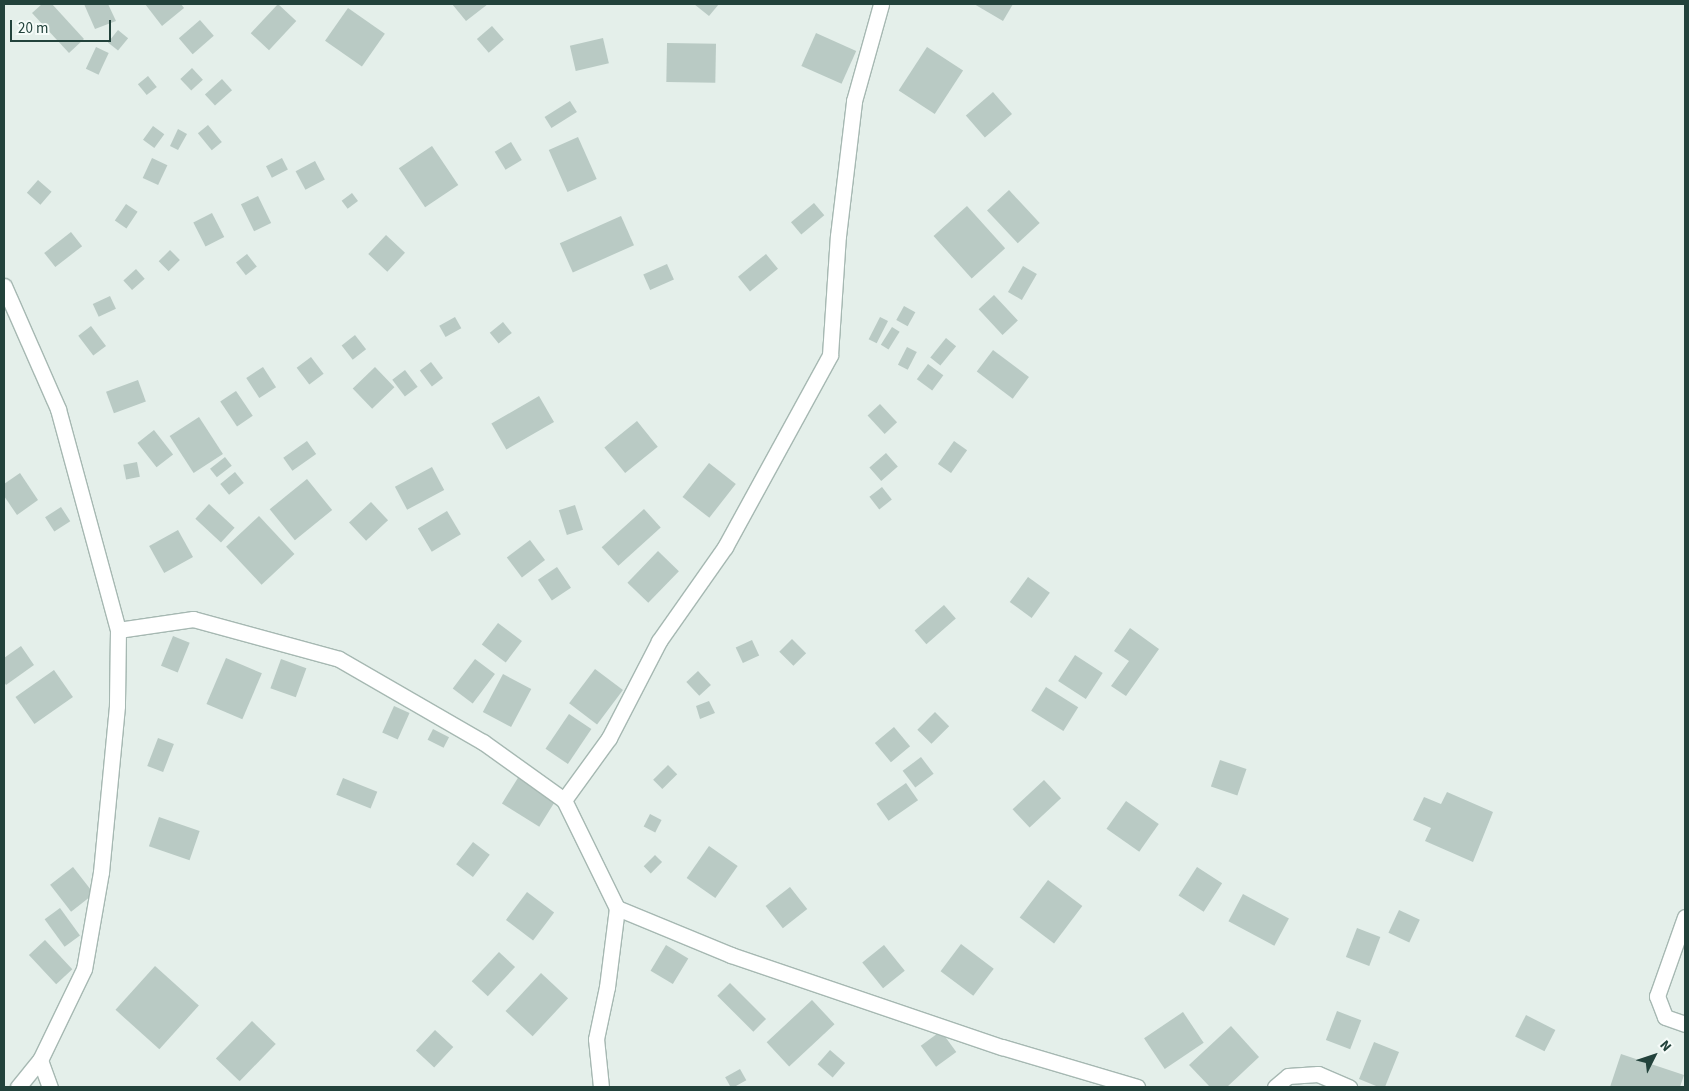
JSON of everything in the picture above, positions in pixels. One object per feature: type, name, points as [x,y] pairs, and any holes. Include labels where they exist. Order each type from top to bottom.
[{"type":"street","points":[[564,800],[609,738],[659,641],[725,546],[830,356],[838,236],[854,101],[881,4]]},
{"type":"street","points":[[4,286],[58,409],[118,630],[117,706],[102,862],[84,969],[40,1060],[18,1087]]},
{"type":"street","points":[[118,630],[193,619],[339,659],[483,742],[564,800],[617,908],[607,987],[596,1039],[601,1087]]},
{"type":"street","points":[[617,908],[731,955],[1002,1047],[1137,1087]]},
{"type":"street","points":[[1685,917],[1657,996],[1665,1017],[1685,1024]]},
{"type":"street","points":[[40,1060],[50,1087]]},
{"type":"street","points":[[1275,1087],[1288,1076],[1318,1074],[1349,1087]]},
{"type":"building","points":[[42,4],[52,4],[84,39],[69,53],[32,13]]},
{"type":"building","points":[[84,4],[108,4],[116,21],[95,29]]},
{"type":"building","points":[[145,4],[181,4],[184,8],[162,26]]},
{"type":"building","points":[[278,4],[296,21],[269,50],[251,33]]},
{"type":"building","points":[[452,4],[488,4],[466,21]]},
{"type":"building","points":[[694,4],[719,4],[709,16]]},
{"type":"building","points":[[974,4],[1013,4],[1003,21]]},
{"type":"building","points":[[348,8],[385,34],[362,67],[325,41]]},
{"type":"building","points":[[200,20],[214,36],[193,54],[179,38]]},
{"type":"building","points":[[492,26],[504,40],[489,53],[477,39]]},
{"type":"building","points":[[118,30],[128,38],[118,51],[108,42]]},
{"type":"building","points":[[816,33],[856,51],[842,84],[801,66]]},
{"type":"building","points":[[603,38],[609,63],[576,71],[570,46]]},
{"type":"building","points":[[667,43],[716,44],[715,83],[666,82]]},
{"type":"building","points":[[96,47],[109,53],[99,75],[86,69]]},
{"type":"building","points":[[927,47],[963,70],[935,114],[899,91]]},
{"type":"building","points":[[192,68],[203,80],[191,91],[180,79]]},
{"type":"building","points":[[148,76],[157,87],[147,95],[138,84]]},
{"type":"building","points":[[222,79],[232,90],[215,106],[205,94]]},
{"type":"building","points":[[993,92],[1012,114],[985,138],[966,116]]},
{"type":"building","points":[[570,101],[577,112],[551,128],[545,117]]},
{"type":"building","points":[[208,125],[222,142],[212,150],[198,133]]},
{"type":"building","points":[[153,126],[164,134],[154,148],[143,140]]},
{"type":"building","points":[[178,129],[187,134],[178,150],[170,146]]},
{"type":"building","points":[[578,137],[597,179],[567,192],[549,150]]},
{"type":"building","points":[[511,142],[522,160],[506,170],[495,152]]},
{"type":"building","points":[[432,146],[458,185],[425,207],[399,168]]},
{"type":"building","points":[[152,158],[167,165],[158,185],[143,178]]},
{"type":"building","points":[[282,158],[288,170],[272,178],[266,166]]},
{"type":"building","points":[[315,161],[325,180],[305,190],[296,171]]},
{"type":"building","points":[[38,180],[52,192],[40,205],[27,193]]},
{"type":"building","points":[[1009,190],[1040,223],[1018,243],[987,210]]},
{"type":"building","points":[[352,193],[358,201],[348,209],[342,201]]},
{"type":"building","points":[[258,196],[271,223],[254,231],[241,204]]},
{"type":"building","points":[[814,203],[824,215],[801,235],[791,222]]},
{"type":"building","points":[[126,204],[138,212],[126,228],[115,221]]},
{"type":"building","points":[[967,206],[1005,248],[972,278],[934,236]]},
{"type":"building","points":[[212,213],[224,237],[206,247],[193,223]]},
{"type":"building","points":[[621,216],[634,245],[573,272],[560,243]]},
{"type":"building","points":[[71,232],[82,246],[55,267],[44,253]]},
{"type":"building","points":[[386,235],[405,253],[387,272],[368,254]]},
{"type":"building","points":[[170,250],[180,260],[169,271],[159,261]]},
{"type":"building","points":[[247,254],[257,267],[246,275],[236,263]]},
{"type":"building","points":[[766,254],[778,269],[750,291],[738,277]]},
{"type":"building","points":[[667,264],[674,280],[650,290],[643,275]]},
{"type":"building","points":[[1023,266],[1037,274],[1022,300],[1008,292]]},
{"type":"building","points":[[136,269],[145,279],[132,290],[123,280]]},
{"type":"building","points":[[994,295],[1018,321],[1003,335],[979,309]]},
{"type":"building","points":[[110,296],[116,309],[99,317],[93,304]]},
{"type":"building","points":[[904,306],[915,312],[908,326],[896,320]]},
{"type":"building","points":[[455,317],[461,328],[446,337],[439,326]]},
{"type":"building","points":[[880,317],[888,321],[877,343],[869,339]]},
{"type":"building","points":[[503,322],[512,333],[499,344],[490,333]]},
{"type":"building","points":[[91,326],[106,346],[93,356],[78,336]]},
{"type":"building","points":[[892,327],[900,332],[889,350],[881,345]]},
{"type":"building","points":[[355,335],[366,349],[353,360],[342,345]]},
{"type":"building","points":[[946,338],[956,346],[940,366],[930,357]]},
{"type":"building","points":[[907,347],[917,352],[908,370],[898,365]]},
{"type":"building","points":[[993,350],[1029,377],[1013,399],[977,372]]},
{"type":"building","points":[[311,357],[324,374],[309,385],[297,368]]},
{"type":"building","points":[[431,362],[443,378],[432,386],[420,370]]},
{"type":"building","points":[[928,364],[943,375],[932,391],[917,379]]},
{"type":"building","points":[[263,367],[276,387],[259,398],[246,378]]},
{"type":"building","points":[[375,367],[394,387],[372,409],[353,389]]},
{"type":"building","points":[[405,370],[418,387],[405,396],[392,380]]},
{"type":"building","points":[[138,380],[146,402],[114,413],[106,392]]},
{"type":"building","points":[[236,391],[253,416],[237,426],[220,402]]},
{"type":"building","points":[[539,396],[554,422],[506,449],[491,424]]},
{"type":"building","points":[[880,404],[897,422],[885,434],[868,416]]},
{"type":"building","points":[[199,417],[223,454],[194,473],[170,436]]},
{"type":"building","points":[[637,421],[658,447],[625,473],[604,447]]},
{"type":"building","points":[[154,430],[173,454],[157,467],[137,443]]},
{"type":"building","points":[[307,441],[316,454],[292,471],[283,458]]},
{"type":"building","points":[[954,441],[967,450],[951,473],[938,464]]},
{"type":"building","points":[[886,453],[898,467],[881,481],[869,467]]},
{"type":"building","points":[[225,457],[232,466],[217,477],[210,469]]},
{"type":"building","points":[[137,462],[140,477],[126,479],[123,465]]},
{"type":"building","points":[[709,463],[736,484],[709,518],[683,497]]},
{"type":"building","points":[[432,467],[444,490],[407,510],[395,487]]},
{"type":"building","points":[[235,472],[244,483],[229,495],[220,484]]},
{"type":"building","points":[[20,473],[38,500],[17,515],[4,496],[4,484]]},
{"type":"building","points":[[307,479],[332,510],[295,540],[270,509]]},
{"type":"building","points":[[882,487],[892,500],[879,509],[869,497]]},
{"type":"building","points":[[371,502],[388,520],[366,541],[349,522]]},
{"type":"building","points":[[209,504],[235,528],[221,542],[195,519]]},
{"type":"building","points":[[575,505],[583,530],[567,535],[559,510]]},
{"type":"building","points":[[61,507],[70,521],[54,532],[45,517]]},
{"type":"building","points":[[644,509],[661,528],[618,566],[602,547]]},
{"type":"building","points":[[447,511],[461,534],[432,552],[418,529]]},
{"type":"building","points":[[259,516],[294,554],[262,585],[226,547]]},
{"type":"building","points":[[178,530],[193,557],[164,573],[149,546]]},
{"type":"building","points":[[530,540],[545,560],[522,577],[507,557]]},
{"type":"building","points":[[658,551],[679,571],[648,603],[627,583]]},
{"type":"building","points":[[557,567],[571,588],[552,601],[538,580]]},
{"type":"building","points":[[1028,577],[1050,593],[1032,618],[1010,602]]},
{"type":"building","points":[[944,605],[956,619],[926,644],[915,631]]},
{"type":"building","points":[[498,623],[522,641],[506,663],[482,645]]},
{"type":"building","points":[[1130,628],[1159,649],[1126,696],[1111,686],[1129,661],[1114,651]]},
{"type":"building","points":[[173,636],[190,643],[178,672],[161,666]]},
{"type":"building","points":[[792,639],[806,653],[793,666],[779,652]]},
{"type":"building","points":[[752,640],[759,655],[743,663],[736,648]]},
{"type":"building","points":[[21,646],[34,665],[6,685],[4,682],[4,658]]},
{"type":"building","points":[[1075,655],[1103,673],[1086,699],[1058,681]]},
{"type":"building","points":[[226,658],[262,673],[242,719],[206,704]]},
{"type":"building","points":[[281,659],[306,668],[296,697],[270,688]]},
{"type":"building","points":[[475,659],[495,674],[473,704],[453,689]]},
{"type":"building","points":[[595,669],[623,690],[597,724],[569,703]]},
{"type":"building","points":[[54,670],[73,697],[34,724],[15,697]]},
{"type":"building","points":[[698,671],[711,685],[699,696],[686,682]]},
{"type":"building","points":[[503,674],[531,689],[511,727],[483,712]]},
{"type":"building","points":[[1046,687],[1078,707],[1063,731],[1031,711]]},
{"type":"building","points":[[709,701],[715,713],[700,719],[696,706]]},
{"type":"building","points":[[394,706],[410,713],[398,739],[382,732]]},
{"type":"building","points":[[935,712],[949,726],[931,744],[917,730]]},
{"type":"building","points":[[569,714],[591,729],[568,764],[546,749]]},
{"type":"building","points":[[894,727],[910,746],[891,762],[875,743]]},
{"type":"building","points":[[433,729],[449,737],[444,748],[428,740]]},
{"type":"building","points":[[158,738],[174,744],[163,772],[147,766]]},
{"type":"building","points":[[921,757],[934,774],[915,788],[903,771]]},
{"type":"building","points":[[1220,760],[1246,769],[1237,796],[1211,786]]},
{"type":"building","points":[[668,765],[677,774],[662,789],[653,780]]},
{"type":"building","points":[[521,773],[558,796],[539,827],[502,804]]},
{"type":"building","points":[[343,778],[377,792],[371,809],[336,795]]},
{"type":"building","points":[[1044,780],[1061,798],[1030,828],[1013,809]]},
{"type":"building","points":[[906,783],[918,800],[889,821],[877,804]]},
{"type":"building","points":[[1447,792],[1493,812],[1473,862],[1425,841],[1431,828],[1413,820],[1424,797],[1441,804]]},
{"type":"building","points":[[1126,801],[1159,824],[1139,852],[1106,829]]},
{"type":"building","points":[[650,814],[662,820],[655,832],[644,826]]},
{"type":"building","points":[[159,817],[200,831],[190,860],[149,846]]},
{"type":"building","points":[[473,842],[490,855],[473,877],[456,864]]},
{"type":"building","points":[[709,846],[738,866],[715,898],[687,878]]},
{"type":"building","points":[[655,855],[662,862],[651,873],[644,866]]},
{"type":"building","points":[[73,867],[94,894],[71,912],[50,885]]},
{"type":"building","points":[[1197,867],[1222,883],[1204,912],[1178,896]]},
{"type":"building","points":[[1048,880],[1082,906],[1054,943],[1020,918]]},
{"type":"building","points":[[790,887],[807,909],[783,928],[766,906]]},
{"type":"building","points":[[527,892],[554,912],[533,940],[506,920]]},
{"type":"building","points":[[1243,894],[1289,918],[1274,946],[1228,921]]},
{"type":"building","points":[[60,908],[80,936],[65,947],[45,919]]},
{"type":"building","points":[[1399,910],[1420,920],[1409,942],[1388,933]]},
{"type":"building","points":[[1357,928],[1380,937],[1369,966],[1346,957]]},
{"type":"building","points":[[45,940],[72,969],[56,984],[29,955]]},
{"type":"building","points":[[961,944],[994,969],[973,996],[941,971]]},
{"type":"building","points":[[666,945],[688,958],[673,984],[651,971]]},
{"type":"building","points":[[884,945],[905,971],[883,988],[862,963]]},
{"type":"building","points":[[499,952],[515,967],[488,996],[472,981]]},
{"type":"building","points":[[155,966],[199,1005],[159,1049],[116,1010]]},
{"type":"building","points":[[541,973],[568,998],[533,1036],[506,1011]]},
{"type":"building","points":[[730,983],[766,1019],[753,1032],[717,996]]},
{"type":"building","points":[[812,1000],[835,1024],[789,1066],[767,1042]]},
{"type":"building","points":[[1337,1011],[1361,1020],[1350,1049],[1326,1040]]},
{"type":"building","points":[[1183,1012],[1204,1043],[1165,1069],[1144,1038]]},
{"type":"building","points":[[1526,1015],[1555,1030],[1545,1051],[1515,1036]]},
{"type":"building","points":[[252,1021],[276,1044],[240,1081],[216,1058]]},
{"type":"building","points":[[1231,1026],[1259,1057],[1227,1087],[1210,1087],[1189,1065]]},
{"type":"building","points":[[435,1030],[453,1047],[434,1068],[416,1050]]},
{"type":"building","points":[[941,1031],[956,1052],[936,1067],[921,1046]]},
{"type":"building","points":[[1374,1042],[1399,1052],[1385,1087],[1379,1087],[1359,1079]]},
{"type":"building","points":[[830,1050],[845,1063],[833,1077],[818,1064]]},
{"type":"building","points":[[1621,1054],[1684,1075],[1680,1087],[1610,1087]]},
{"type":"building","points":[[740,1069],[746,1080],[731,1087],[725,1077]]}]
